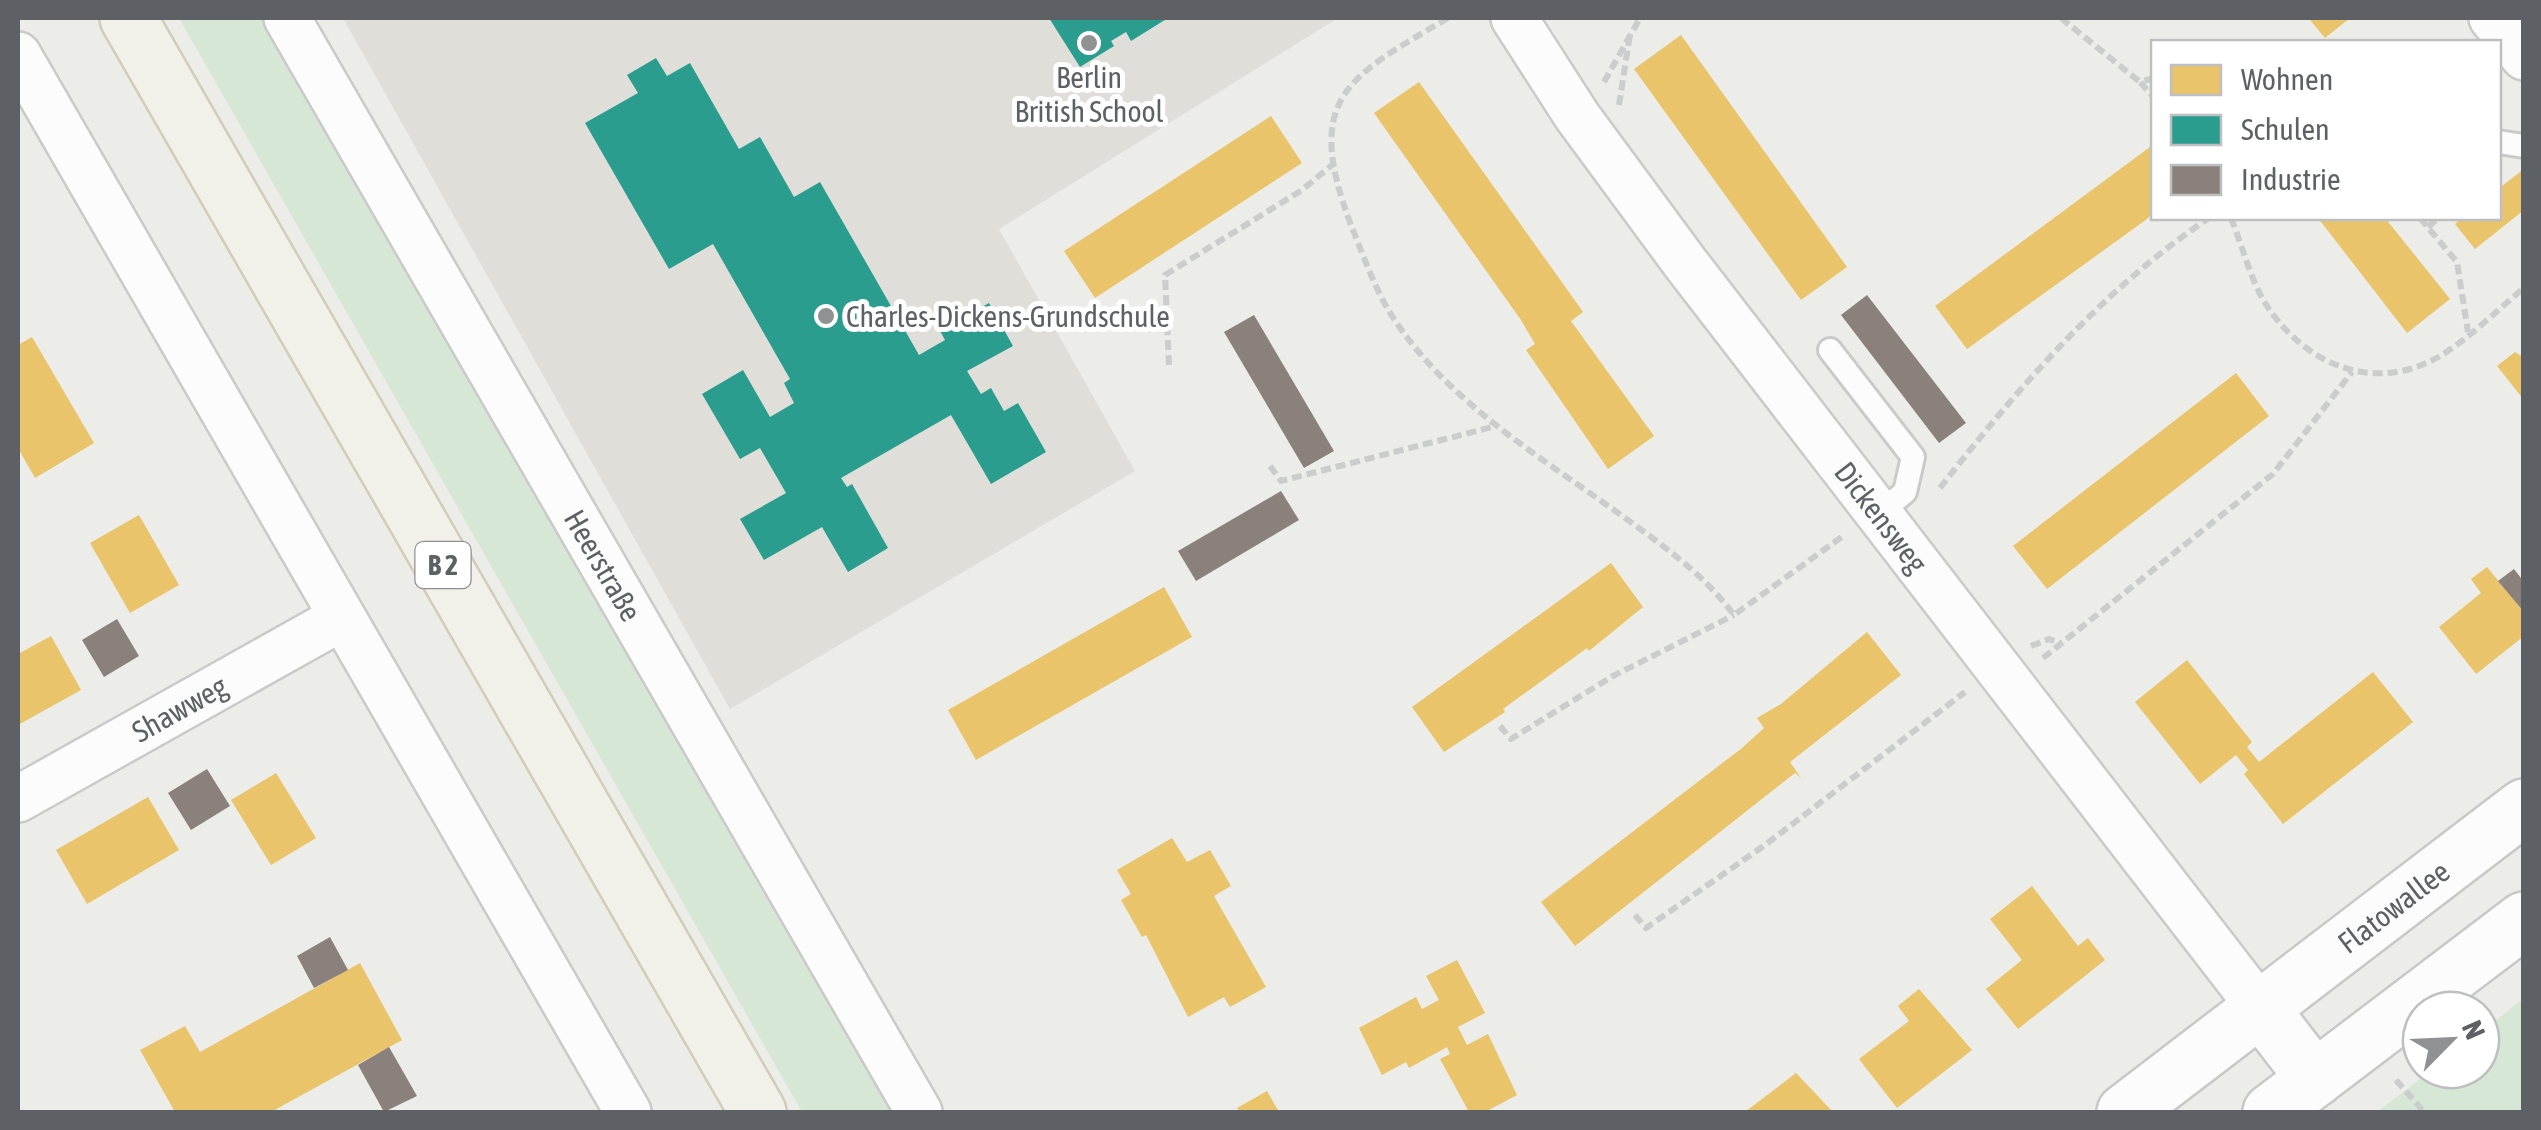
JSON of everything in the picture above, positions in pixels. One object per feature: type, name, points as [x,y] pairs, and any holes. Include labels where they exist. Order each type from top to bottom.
[{"type":"main road","name":"B 2","points":[[128,18],[758,1112]]},
{"type":"main road","name":"Flatowallee","points":[[2125,1112],[2524,806]]},
{"type":"main road","points":[[2271,1112],[2524,920]]},
{"type":"main road","points":[[2261,1009],[2316,1078]]},
{"type":"street","name":"Heerstraße","points":[[287,18],[919,1112]]},
{"type":"street","name":"Dickensweg","points":[[1514,18],[1861,524],[2261,1009]]},
{"type":"street","points":[[2492,18],[2524,57]]},
{"type":"street","points":[[18,55],[628,1112]]},
{"type":"street","name":"Shawweg","points":[[18,799],[341,618]]},
{"type":"lane","points":[[1830,350],[1913,457],[1905,492],[1861,524]]},
{"type":"path","points":[[1448,18],[1369,64],[1346,91],[1333,118],[1332,164],[1370,274],[1396,322],[1446,381],[1498,426],[1692,566],[1734,615]]},
{"type":"path","points":[[1608,72],[1640,18]]},
{"type":"path","points":[[2061,18],[2151,95]]},
{"type":"path","points":[[1616,111],[1630,31]]},
{"type":"path","points":[[2140,82],[2151,79]]},
{"type":"path","points":[[1169,365],[1165,274],[1302,190],[1332,164]]},
{"type":"path","points":[[1932,498],[2007,402],[2058,349],[2164,250],[2206,220]]},
{"type":"path","points":[[2232,220],[2263,299],[2284,330],[2306,350],[2352,372],[2373,376],[2406,370],[2440,356],[2524,288]]},
{"type":"path","points":[[2422,220],[2456,262],[2468,333]]},
{"type":"path","points":[[2428,227],[2436,220]]},
{"type":"path","points":[[2043,659],[2273,474],[2352,372]]},
{"type":"path","points":[[1270,466],[1282,481],[1498,426]]},
{"type":"path","points":[[1500,726],[1511,739],[1613,676],[1734,615],[1861,524]]},
{"type":"path","points":[[2026,649],[2049,639],[2062,643]]},
{"type":"path","points":[[1635,915],[1646,928],[1765,845],[1966,691]]},
{"type":"path","points":[[2396,1080],[2424,1112]]},
{"type":"shaded area","points":[[343,18],[1338,18],[999,229],[1135,471],[730,709]]},
{"type":"green space","points":[[179,18],[271,18],[895,1112],[802,1112]]},
{"type":"green space","points":[[2523,999],[2523,1112],[2377,1112],[2406,1090],[2501,1090],[2501,1016]]},
{"type":"building: Wohnen","points":[[2350,18],[2325,38],[2310,20]]},
{"type":"building: Wohnen","points":[[1681,35],[1847,267],[1801,300],[1634,69]]},
{"type":"building: Wohnen","points":[[1419,82],[1583,312],[1571,321],[1654,436],[1608,469],[1526,350],[1535,344],[1521,320],[1374,113]]},
{"type":"building: Wohnen","points":[[1271,116],[1302,163],[1095,298],[1064,251]]},
{"type":"building: Wohnen","points":[[2151,146],[2151,214],[2147,219],[1967,349],[1935,306]]},
{"type":"building: Wohnen","points":[[2524,169],[2524,210],[2475,249],[2455,224],[2460,220],[2501,220],[2501,187]]},
{"type":"building: Wohnen","points":[[2320,220],[2387,220],[2450,299],[2407,333]]},
{"type":"building: Wohnen","points":[[32,337],[94,443],[35,478],[18,448],[18,345]]},
{"type":"building: Wohnen","points":[[2515,352],[2524,358],[2524,400],[2497,366]]},
{"type":"building: Wohnen","points":[[2236,373],[2269,416],[2047,589],[2013,546]]},
{"type":"building: Wohnen","points":[[139,515],[179,585],[130,613],[90,543]]},
{"type":"building: Wohnen","points":[[1611,563],[1643,607],[1589,651],[1587,648],[1503,709],[1505,712],[1444,752],[1412,707]]},
{"type":"building: Wohnen","points":[[2487,567],[2524,612],[2524,636],[2476,674],[2439,627],[2481,593],[2471,579]]},
{"type":"building: Wohnen","points":[[1164,587],[1192,637],[976,760],[948,710]]},
{"type":"building: Wohnen","points":[[1867,632],[1901,675],[1790,762],[1801,778],[1795,773],[1575,946],[1541,902],[1742,748],[1764,728],[1757,718],[1781,704]]},
{"type":"building: Wohnen","points":[[51,636],[81,690],[18,725],[18,654]]},
{"type":"building: Wohnen","points":[[2187,660],[2252,742],[2247,747],[2259,762],[2373,672],[2413,722],[2283,824],[2244,774],[2248,770],[2236,755],[2200,784],[2135,702]]},
{"type":"building: Wohnen","points":[[276,773],[316,838],[271,865],[231,800]]},
{"type":"building: Wohnen","points":[[148,797],[179,850],[87,904],[56,850]]},
{"type":"building: Wohnen","points":[[1172,838],[1187,862],[1210,850],[1231,886],[1214,896],[1266,987],[1230,1007],[1224,997],[1188,1017],[1146,935],[1142,937],[1121,900],[1131,894],[1117,870]]},
{"type":"building: Wohnen","points":[[2032,886],[2078,946],[2088,938],[2105,960],[2018,1029],[1986,989],[2022,960],[1990,919]]},
{"type":"building: Wohnen","points":[[1457,960],[1485,1013],[1458,1027],[1467,1045],[1488,1034],[1517,1095],[1485,1112],[1469,1112],[1440,1059],[1450,1054],[1447,1047],[1409,1068],[1406,1062],[1382,1075],[1359,1028],[1416,997],[1422,1009],[1439,1000],[1426,976]]},
{"type":"building: Wohnen","points":[[360,963],[402,1040],[271,1112],[175,1112],[140,1050],[185,1026],[200,1052]]},
{"type":"building: Wohnen","points":[[1919,989],[1972,1050],[1897,1108],[1859,1059],[1909,1021],[1898,1006]]},
{"type":"building: Wohnen","points":[[1796,1073],[1833,1112],[1745,1112]]},
{"type":"building: Wohnen","points":[[1267,1091],[1279,1112],[1240,1112],[1237,1108]]},
{"type":"building: Schulen","name":"Berlin British School","points":[[1049,18],[1168,18],[1131,41],[1126,32],[1111,41],[1114,46],[1080,67]]},
{"type":"building: Schulen","name":"Charles-Dickens-Grundschule","points":[[656,58],[667,76],[690,63],[739,149],[760,137],[794,197],[820,182],[919,355],[945,340],[940,331],[989,303],[1013,346],[967,371],[981,394],[991,388],[1004,411],[1018,403],[1046,452],[991,484],[951,415],[841,478],[847,487],[852,484],[888,548],[848,572],[822,527],[764,560],[740,519],[786,493],[760,448],[740,459],[702,394],[743,370],[770,417],[794,403],[784,383],[790,379],[713,244],[669,269],[585,123],[638,93],[627,75]]},
{"type":"building: Industrie","points":[[1867,295],[1966,423],[1939,443],[1841,315]]},
{"type":"building: Industrie","points":[[1254,315],[1334,451],[1304,468],[1224,332]]},
{"type":"building: Industrie","points":[[1281,491],[1299,520],[1196,581],[1178,551]]},
{"type":"building: Industrie","points":[[2514,569],[2524,582],[2524,612],[2498,581]]},
{"type":"building: Industrie","points":[[117,619],[139,656],[104,677],[82,640]]},
{"type":"building: Industrie","points":[[207,769],[230,806],[191,830],[168,793]]},
{"type":"building: Industrie","points":[[330,937],[348,970],[314,988],[297,956]]},
{"type":"building: Industrie","points":[[389,1047],[417,1096],[384,1112],[358,1065]]},
{"type":"place","name":"Berlin British School","points":[[1089,43]]},
{"type":"place","name":"Charles-Dickens-Grundschule","points":[[826,316]]}]
